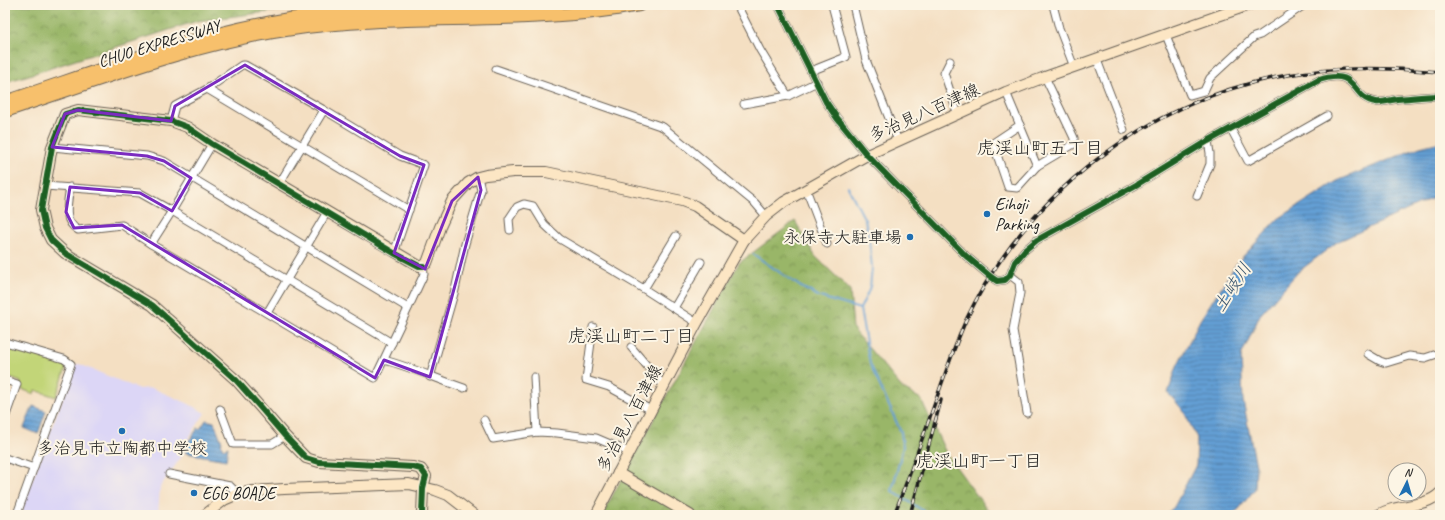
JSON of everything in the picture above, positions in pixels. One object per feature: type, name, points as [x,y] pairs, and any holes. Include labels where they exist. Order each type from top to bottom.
[{"type":"highway","points":[[495,8],[526,5]]},
{"type":"highway","name":"CHUO EXPRESSWAY","points":[[5,102],[172,45],[255,25],[329,14],[367,11],[558,5]]},
{"type":"highway","name":"CHUO EXPRESSWAY","points":[[5,111],[175,54],[219,42],[264,33],[307,27],[367,22],[527,17],[572,14],[638,5]]},
{"type":"street","points":[[738,5],[760,50],[788,96]]},
{"type":"street","points":[[778,5],[826,102],[837,118],[867,155],[966,256],[997,281],[1005,280],[1010,275],[1015,262],[1025,250],[1037,240],[1136,185],[1208,141],[1318,80],[1327,77],[1346,78],[1352,82],[1358,91],[1367,99],[1377,102],[1425,96],[1440,96]]},
{"type":"street","points":[[811,71],[846,57],[832,5]]},
{"type":"street","points":[[853,5],[866,60],[898,141]]},
{"type":"street","points":[[1053,5],[1059,28],[1074,67]]},
{"type":"street","name":"多治見八百津線","points":[[596,515],[697,323],[744,240],[766,216],[784,202],[867,155],[1006,92],[1249,5]]},
{"type":"street","points":[[1166,35],[1190,95],[1204,91],[1210,78],[1254,37],[1260,35],[1304,5]]},
{"type":"street","points":[[1097,60],[1124,130]]},
{"type":"street","points":[[950,61],[944,73],[958,115]]},
{"type":"street","points":[[171,121],[175,106],[207,89],[242,65],[245,65],[400,156],[424,165],[394,253]]},
{"type":"street","points":[[496,68],[663,127],[755,203],[766,216]]},
{"type":"street","points":[[1020,125],[993,143],[1008,186],[1016,188],[1037,166],[1074,144],[1074,138],[1045,77]]},
{"type":"street","points":[[744,104],[788,96],[816,82]]},
{"type":"street","points":[[207,89],[409,210]]},
{"type":"street","points":[[1006,92],[1037,166]]},
{"type":"street","points":[[422,515],[423,488],[426,476],[421,469],[413,467],[319,462],[306,458],[236,380],[152,305],[65,253],[51,240],[45,228],[41,210],[52,147],[65,114],[78,110],[171,121],[188,127],[212,144],[394,253],[416,265],[423,266]]},
{"type":"street","points":[[280,184],[324,110]]},
{"type":"street","points":[[1231,129],[1248,161],[1327,116]]},
{"type":"street","points":[[1197,196],[1210,164],[1208,141]]},
{"type":"street","points":[[151,244],[212,144]]},
{"type":"street","points":[[52,147],[147,156],[164,161],[408,308]]},
{"type":"street","points":[[423,266],[427,263],[452,200],[468,183],[478,177],[507,172],[546,172],[682,201],[695,206],[744,240]]},
{"type":"street","points":[[430,377],[455,290],[465,244],[481,190],[478,177]]},
{"type":"street","points":[[45,186],[140,193],[392,343]]},
{"type":"street","points":[[70,187],[66,212],[74,228],[78,230],[122,225],[151,244],[375,378],[424,274],[423,266]]},
{"type":"street","points":[[806,190],[828,244]]},
{"type":"street","points":[[510,230],[509,219],[517,207],[524,204],[533,206],[544,224],[560,239],[644,289],[697,323]]},
{"type":"street","points":[[267,313],[327,212]]},
{"type":"street","points":[[644,289],[676,236]]},
{"type":"street","points":[[674,308],[702,262]]},
{"type":"street","points":[[1010,275],[1019,282],[1020,293],[1014,330],[1017,360],[1027,413]]},
{"type":"street","points":[[593,327],[586,380],[609,387],[651,410]]},
{"type":"street","points":[[5,342],[64,359],[71,364],[17,514]]},
{"type":"street","points":[[631,347],[664,386]]},
{"type":"street","points":[[1368,354],[1380,361],[1386,362],[1409,356],[1425,358],[1440,353]]},
{"type":"street","points":[[384,360],[464,388]]},
{"type":"street","points":[[534,377],[537,432]]},
{"type":"street","points":[[5,380],[17,384],[5,418]]},
{"type":"street","points":[[220,409],[233,444],[272,444],[285,436]]},
{"type":"street","points":[[484,420],[493,439],[537,432],[596,438],[629,452]]},
{"type":"street","points":[[5,458],[34,468]]},
{"type":"street","points":[[618,473],[690,515]]},
{"type":"street","points":[[169,474],[230,486],[238,494]]},
{"type":"street","points":[[205,515],[224,500],[238,494],[284,488],[409,484],[435,490],[448,495],[474,515]]},
{"type":"street","points":[[1378,515],[1393,508],[1426,502],[1440,493]]},
{"type":"highlighted area","points":[[245,65],[400,156],[424,165],[394,253],[425,269],[452,201],[478,177],[481,190],[430,377],[384,360],[375,378],[122,225],[74,228],[66,212],[70,187],[140,193],[172,211],[191,178],[164,161],[147,156],[52,147],[65,114],[78,110],[171,121],[175,106]]},
{"type":"shaded area","name":"多治見市立陶都中学校","points":[[79,364],[139,389],[152,388],[187,403],[205,413],[181,450],[184,453],[160,487],[158,515],[28,515],[23,513],[23,505],[75,365]]},
{"type":"green space","points":[[5,5],[322,5],[197,21],[5,82]]},
{"type":"green space","points":[[795,221],[815,256],[850,290],[853,329],[903,389],[921,399],[946,453],[991,515],[602,515],[739,263]]},
{"type":"green space","points":[[5,345],[63,362],[67,366],[56,397],[35,390],[34,394],[19,388],[21,382],[5,376]]},
{"type":"water","name":"土岐川","points":[[1440,142],[1440,195],[1337,242],[1298,272],[1260,315],[1241,356],[1243,400],[1256,466],[1255,489],[1239,509],[1231,515],[1165,515],[1174,507],[1196,465],[1197,438],[1183,410],[1168,393],[1177,366],[1200,320],[1237,263],[1278,219],[1337,181],[1420,147]]},
{"type":"water","points":[[33,406],[46,411],[38,434],[24,428]]},
{"type":"water","points":[[206,420],[214,422],[222,442],[221,444],[223,449],[228,447],[226,460],[186,453],[184,448],[198,428],[200,429]]},
{"type":"waterway","points":[[848,187],[865,220],[869,240],[872,267],[870,288],[860,309],[870,364],[901,432],[903,447],[892,491],[930,515]]},
{"type":"waterway","points":[[753,254],[801,287],[820,297],[860,309]]},
{"type":"railway","points":[[894,515],[958,339],[966,320],[991,274],[1022,232],[1058,193],[1097,159],[1141,130],[1187,106],[1237,87],[1288,75],[1326,70],[1383,69],[1440,72]]},
{"type":"railway","points":[[910,515],[941,400]]},
{"type":"cycle path","points":[[778,5],[826,102],[837,118],[867,155],[966,256],[997,281],[1005,280],[1010,275],[1015,262],[1025,250],[1037,240],[1136,185],[1208,141],[1319,80],[1332,77],[1341,77],[1348,80],[1361,95],[1376,102],[1440,96]]},
{"type":"cycle path","points":[[422,515],[423,488],[426,476],[421,469],[413,467],[319,462],[306,458],[236,380],[152,305],[65,253],[51,240],[45,228],[41,210],[52,147],[65,114],[78,110],[171,121],[187,127],[212,144],[394,253],[419,266],[423,266]]},
{"type":"place","name":"Eihoji Parking","points":[[987,214]]},
{"type":"place","name":"永保寺大駐車場","points":[[910,237]]},
{"type":"place","name":"多治見市立陶都中学校","points":[[122,431]]},
{"type":"place","name":"EGG BOADE","points":[[194,493]]},
{"type":"district","name":"虎渓山町五丁目","points":[[1040,148]]},
{"type":"district","name":"虎渓山町二丁目","points":[[631,336]]},
{"type":"district","name":"虎渓山町一丁目","points":[[979,461]]}]
